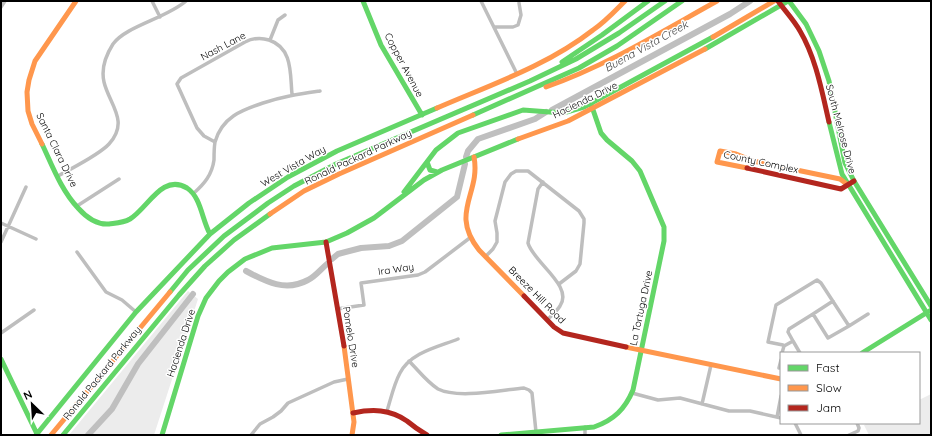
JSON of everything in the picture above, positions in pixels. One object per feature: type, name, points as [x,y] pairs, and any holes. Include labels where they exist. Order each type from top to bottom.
[{"type":"main road","name":"Santa Clara Drive","points":[[76,1],[35,61],[28,83],[27,92],[30,119],[63,187],[84,214],[95,221],[106,224],[118,224],[135,216],[157,191],[163,187],[169,185],[180,185],[194,193]]},
{"type":"main road","name":"Copper Avenue","points":[[363,1],[381,44],[422,115]]},
{"type":"main road","name":"West Vista Way","points":[[37,434],[136,312],[210,234],[248,203],[288,177],[337,151],[517,74],[556,55],[572,46],[594,30],[625,1]]},
{"type":"main road","points":[[538,77],[584,49],[648,1]]},
{"type":"main road","name":"Ronald Packard Parkway","points":[[50,435],[188,270],[215,244],[249,217],[294,186],[336,164],[538,77],[576,59],[665,1]]},
{"type":"main road","name":"Ronald Packard Parkway","points":[[63,435],[193,279],[222,251],[260,220],[304,192],[332,177],[568,74],[598,58],[682,1]]},
{"type":"main road","points":[[529,91],[551,86],[595,68],[718,1]]},
{"type":"main road","name":"Hacienda Drive","points":[[162,435],[198,316],[206,298],[228,272],[245,259],[272,248],[326,242],[347,234],[388,208],[424,180],[438,172],[528,134],[568,121],[774,1]]},
{"type":"main road","name":"Hacienda Drive","points":[[388,208],[407,189],[436,150],[458,133],[514,113],[532,110],[563,113],[592,106],[688,58],[780,3],[788,1]]},
{"type":"main road","name":"South Melrose Drive","points":[[788,1],[806,24],[819,51],[829,81],[845,163],[854,181],[931,306]]},
{"type":"main road","name":"South Melrose Drive","points":[[780,3],[800,31],[810,53],[820,84],[842,174],[848,186],[929,312],[931,320]]},
{"type":"main road","name":"La Tortuga Drive","points":[[501,435],[602,424],[613,419],[625,407],[632,393],[664,241],[664,227],[640,171],[632,161],[601,133],[592,106]]},
{"type":"main road","name":"County Complex","points":[[720,151],[736,154],[760,162],[840,179],[848,186],[841,189],[717,162],[720,151]]},
{"type":"main road","name":"Breeze Hill Road","points":[[474,157],[476,164],[476,178],[466,212],[466,222],[471,237],[486,256],[554,327],[570,335],[780,379]]},
{"type":"main road","points":[[427,162],[430,170],[438,172]]},
{"type":"main road","points":[[848,186],[854,181]]},
{"type":"main road","points":[[194,193],[198,201],[205,226],[210,234]]},
{"type":"main road","name":"Pomelo Drive","points":[[326,242],[353,413],[354,422],[352,435]]},
{"type":"main road","points":[[864,352],[929,312]]},
{"type":"main road","points":[[1,359],[37,434]]},
{"type":"main road","points":[[353,413],[372,409],[388,411],[406,420],[419,432],[427,435]]},
{"type":"street","points":[[1,7],[5,1]]},
{"type":"street","points":[[152,1],[160,17]]},
{"type":"street","points":[[58,176],[110,143],[116,132],[118,118],[104,81],[106,57],[113,44],[126,33],[177,8],[186,1]]},
{"type":"street","points":[[481,1],[517,74]]},
{"type":"street","points":[[495,27],[513,27],[518,25],[521,16],[519,2]]},
{"type":"street","points":[[285,15],[278,20],[270,40],[278,45],[287,54],[289,60],[292,94]]},
{"type":"street","name":"Nash Lane","points":[[215,142],[200,132],[177,84],[179,80],[184,75],[245,42],[256,38],[270,40]]},
{"type":"street","points":[[194,193],[205,182],[211,173],[213,167],[215,142],[220,129],[225,122],[237,113],[292,94],[320,91]]},
{"type":"street","points":[[486,256],[497,242],[498,233],[495,221],[505,182],[511,174],[520,170],[528,171],[579,211],[584,219],[580,264],[576,271],[559,284]]},
{"type":"street","points":[[78,206],[119,180]]},
{"type":"street","points":[[543,182],[538,189],[528,243],[530,251],[559,284],[563,292],[560,307],[547,320]]},
{"type":"street","points":[[1,242],[26,187]]},
{"type":"street","points":[[1,222],[36,239]]},
{"type":"street","name":"Ira Way","points":[[337,308],[364,305],[361,283],[418,275],[425,272],[471,237]]},
{"type":"street","points":[[77,252],[106,292],[122,300],[136,312]]},
{"type":"street","points":[[784,346],[768,342],[776,305],[817,280],[821,283],[849,326]]},
{"type":"street","points":[[799,352],[792,341],[788,332],[789,329],[833,301]]},
{"type":"street","points":[[1,333],[34,310]]},
{"type":"street","points":[[813,314],[828,338],[868,314]]},
{"type":"street","points":[[388,411],[397,380],[401,371],[409,361],[422,353],[458,339]]},
{"type":"street","points":[[782,352],[784,346],[792,341]]},
{"type":"street","points":[[409,361],[428,381],[439,389],[456,394],[524,388],[529,390],[532,393],[536,432]]},
{"type":"street","points":[[702,404],[711,364]]},
{"type":"street","points":[[779,368],[780,364]]},
{"type":"street","points":[[251,435],[260,424],[274,417],[288,403],[334,382],[348,379]]},
{"type":"street","points":[[632,393],[658,400],[680,398],[729,411],[750,411],[779,417],[780,406]]},
{"type":"street","points":[[796,424],[801,435]]},
{"type":"street","points":[[849,435],[858,431],[859,428],[857,424]]},
{"type":"street","points":[[585,427],[585,435]]},
{"type":"shaded area","points":[[188,291],[198,299],[154,435],[69,435]]},
{"type":"shaded area","points":[[931,394],[931,435],[869,435],[864,425],[866,424],[920,424],[920,400]]},
{"type":"waterway","name":"Buena Vista Creek","points":[[552,110],[730,14],[750,1]]},
{"type":"waterway","name":"Buena Vista Creek","points":[[466,157],[468,151],[478,139],[535,119],[546,112]]},
{"type":"waterway","name":"Buena Vista Creek","points":[[332,259],[338,254],[361,248],[389,246],[402,241],[457,197],[465,164]]},
{"type":"waterway","name":"Buena Vista Creek","points":[[246,271],[269,282],[292,285],[300,284],[311,279],[327,264]]},
{"type":"waterway","name":"Buena Vista Creek","points":[[88,435],[112,409],[138,364],[193,294]]},
{"type":"traffic: fast","points":[[363,1],[381,45],[422,115]]},
{"type":"traffic: fast","points":[[562,62],[648,1]]},
{"type":"traffic: fast","points":[[170,292],[188,270],[224,236],[268,203],[294,186],[336,164],[530,81],[576,59],[619,33],[665,1]]},
{"type":"traffic: fast","points":[[473,115],[579,68],[617,46],[682,1]]},
{"type":"traffic: fast","points":[[705,49],[788,1]]},
{"type":"traffic: fast","points":[[789,1],[806,24],[819,51],[829,81],[845,163],[854,181],[931,306]]},
{"type":"traffic: fast","points":[[404,192],[436,150],[458,133],[523,110],[563,113],[584,107],[713,37]]},
{"type":"traffic: fast","points":[[501,435],[594,427],[607,421],[618,413],[630,397],[633,390],[664,241],[664,227],[640,171],[632,161],[601,133],[591,104]]},
{"type":"traffic: fast","points":[[36,435],[136,312],[210,234],[249,203],[288,177],[337,151],[437,108]]},
{"type":"traffic: fast","points":[[829,122],[842,174],[931,320]]},
{"type":"traffic: fast","points":[[162,435],[198,316],[206,298],[228,272],[245,259],[272,248],[326,242],[347,233],[374,218],[424,180],[442,170],[518,139]]},
{"type":"traffic: fast","points":[[42,144],[57,177],[72,201],[92,220],[109,224],[120,223],[130,219],[163,188],[170,185],[178,185],[187,188],[192,192],[210,234]]},
{"type":"traffic: fast","points":[[427,162],[430,170],[437,172]]},
{"type":"traffic: fast","points":[[63,435],[179,295],[205,266],[234,240],[270,214]]},
{"type":"traffic: fast","points":[[864,352],[931,310]]},
{"type":"traffic: fast","points":[[1,359],[37,434]]},
{"type":"traffic: slow","points":[[42,144],[32,124],[28,111],[27,92],[29,80],[35,61],[76,1]]},
{"type":"traffic: slow","points":[[437,108],[518,74],[557,54],[597,27],[625,1]]},
{"type":"traffic: slow","points":[[546,87],[568,79],[612,59],[717,1]]},
{"type":"traffic: slow","points":[[713,37],[774,1]]},
{"type":"traffic: slow","points":[[518,139],[568,121],[705,49]]},
{"type":"traffic: slow","points":[[270,214],[304,191],[473,115]]},
{"type":"traffic: slow","points":[[747,168],[717,162],[720,151],[736,154],[753,161],[840,179],[848,185]]},
{"type":"traffic: slow","points":[[474,157],[474,182],[466,214],[470,237],[479,250],[524,296]]},
{"type":"traffic: slow","points":[[51,435],[170,292]]},
{"type":"traffic: slow","points":[[344,346],[354,422],[352,435]]},
{"type":"traffic: slow","points":[[626,347],[780,379]]},
{"type":"traffic: jam","points":[[778,1],[798,27],[806,41],[818,75],[829,122]]},
{"type":"traffic: jam","points":[[747,168],[841,189],[854,181]]},
{"type":"traffic: jam","points":[[326,242],[344,346]]},
{"type":"traffic: jam","points":[[524,296],[554,327],[563,333],[626,347]]},
{"type":"traffic: jam","points":[[353,413],[381,411],[394,414],[401,417],[427,435]]}]
